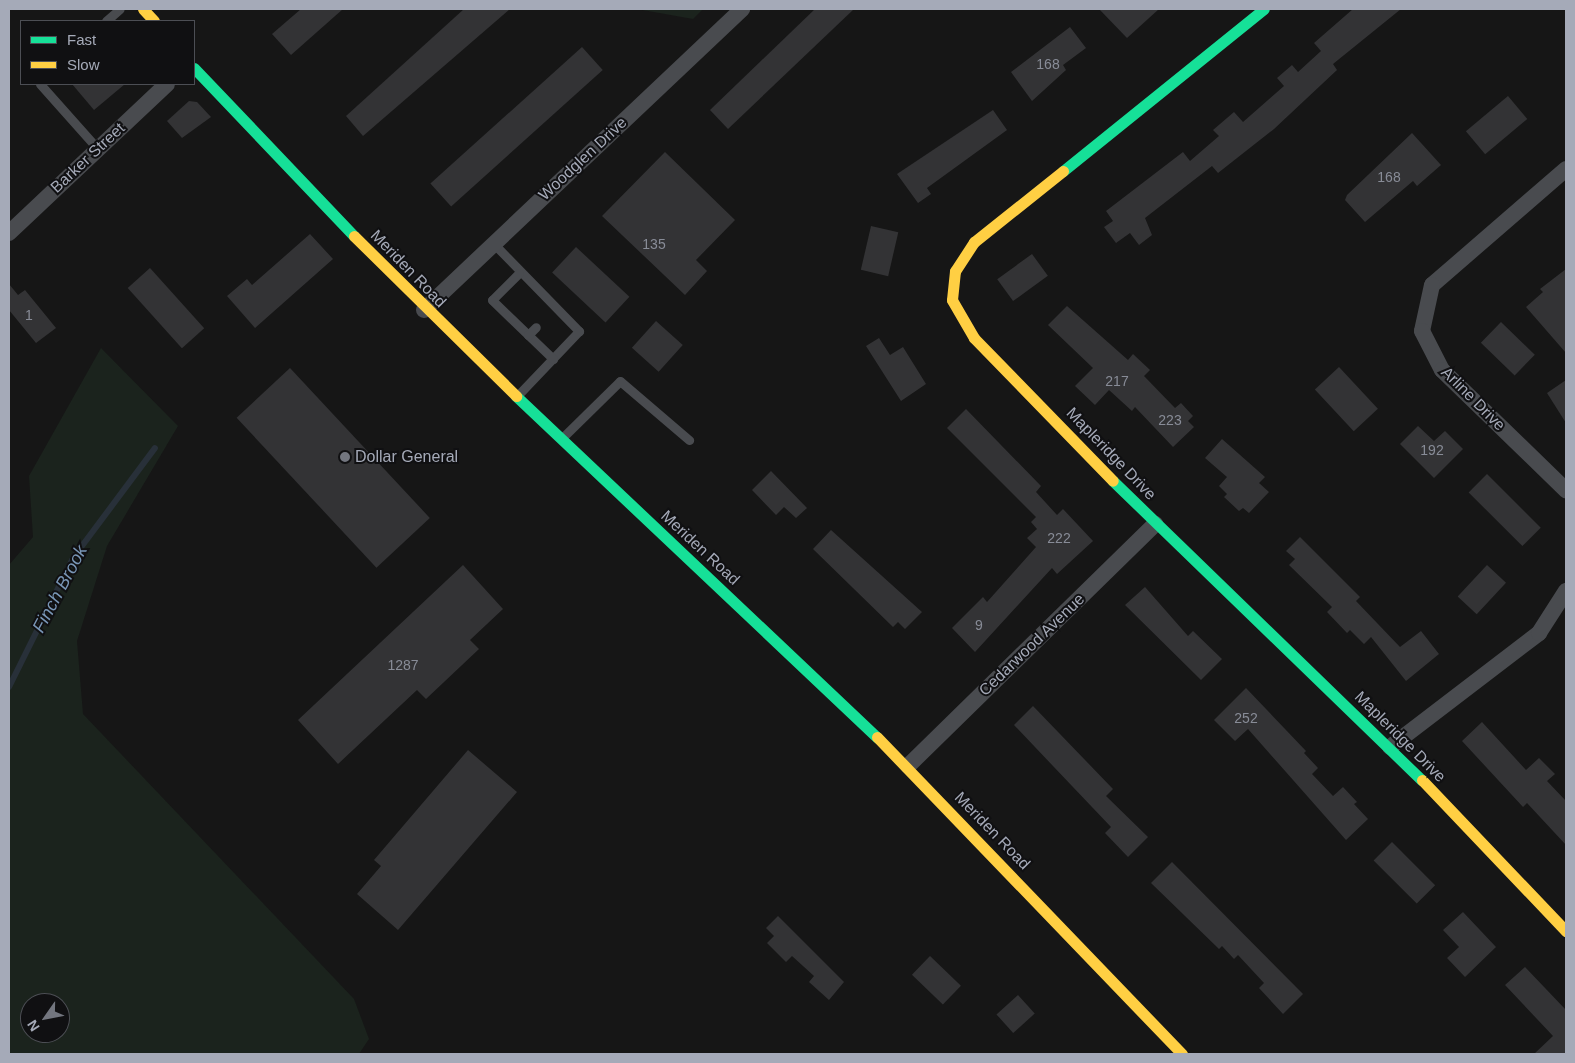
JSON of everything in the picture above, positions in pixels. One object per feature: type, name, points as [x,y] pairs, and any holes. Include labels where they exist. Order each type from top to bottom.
[{"type":"main road","points":[[143,9],[153,20]]},
{"type":"main road","name":"Mapleridge Drive","points":[[1264,9],[974,242],[961,257],[952,283],[952,300],[974,338],[1155,524],[1390,747],[1566,931]]},
{"type":"main road","name":"Meriden Road","points":[[195,69],[424,310],[908,766],[1182,1054]]},
{"type":"street","name":"Woodglen Drive","points":[[424,310],[742,9]]},
{"type":"street","name":"Barker Street","points":[[9,233],[165,85]]},
{"type":"street","name":"Arline Drive","points":[[1566,169],[1432,285],[1422,331],[1442,370],[1566,490]]},
{"type":"street","name":"Cedarwood Avenue","points":[[908,766],[1155,524]]},
{"type":"street","points":[[1390,747],[1538,634],[1566,591]]},
{"type":"lane","points":[[107,20],[120,9]]},
{"type":"lane","points":[[41,85],[98,149]]},
{"type":"lane","points":[[494,244],[552,310],[579,331],[517,397]]},
{"type":"lane","points":[[519,273],[492,300],[553,359]]},
{"type":"lane","points":[[528,335],[536,327]]},
{"type":"lane","points":[[561,439],[620,381],[689,440]]},
{"type":"shaded area","points":[[637,9],[703,9],[693,19]]},
{"type":"shaded area","points":[[101,348],[178,426],[107,546],[77,641],[83,714],[354,999],[369,1039],[359,1054],[9,1054],[9,565],[33,537],[29,476]]},
{"type":"building","points":[[301,9],[343,9],[291,55],[272,34]]},
{"type":"building","points":[[464,9],[510,9],[363,136],[346,116]]},
{"type":"building","points":[[815,9],[854,9],[728,129],[710,110]]},
{"type":"building","points":[[1099,9],[1159,9],[1127,38]]},
{"type":"building","points":[[1353,9],[1401,9],[1333,64],[1337,70],[1274,129],[1218,173],[1212,166],[1145,218],[1152,235],[1139,245],[1130,233],[1116,243],[1104,227],[1113,221],[1106,211],[1183,152],[1190,161],[1219,136],[1213,130],[1234,112],[1243,122],[1284,86],[1277,78],[1292,65],[1298,72],[1321,51],[1314,43]]},
{"type":"building","points":[[1070,27],[1086,48],[1063,65],[1066,70],[1032,101],[1011,72]]},
{"type":"building","points":[[582,47],[603,70],[451,207],[430,184]]},
{"type":"building","points":[[73,85],[124,85],[94,110]]},
{"type":"building","points":[[1508,96],[1527,119],[1485,154],[1466,131]]},
{"type":"building","points":[[189,101],[197,102],[211,117],[182,138],[167,121]]},
{"type":"building","points":[[993,110],[1007,130],[927,188],[931,194],[918,203],[897,174]]},
{"type":"building","points":[[1412,133],[1441,165],[1417,186],[1413,181],[1365,222],[1345,200],[1347,195]]},
{"type":"building","points":[[665,152],[735,220],[696,260],[707,271],[685,295],[602,216]]},
{"type":"building","points":[[871,226],[898,232],[888,276],[861,270]]},
{"type":"building","points":[[310,234],[333,259],[255,328],[227,296],[247,279],[252,285]]},
{"type":"building","points":[[576,247],[629,297],[606,322],[552,273]]},
{"type":"building","points":[[1032,254],[1048,276],[1013,301],[997,279]]},
{"type":"building","points":[[150,268],[204,328],[182,348],[128,288]]},
{"type":"building","points":[[1566,269],[1566,353],[1526,307],[1543,292],[1540,289]]},
{"type":"building","points":[[9,284],[18,295],[25,290],[56,328],[36,343],[9,310]]},
{"type":"building","points":[[1067,306],[1128,360],[1133,354],[1150,370],[1144,376],[1175,408],[1181,403],[1193,416],[1188,421],[1194,427],[1173,447],[1135,407],[1132,411],[1109,390],[1095,405],[1075,386],[1093,368],[1048,325]]},
{"type":"building","points":[[656,321],[683,345],[659,372],[632,348]]},
{"type":"building","points":[[1501,322],[1535,355],[1515,376],[1481,343]]},
{"type":"building","points":[[879,338],[890,355],[903,347],[926,384],[901,401],[866,346]]},
{"type":"building","points":[[1339,367],[1378,409],[1354,431],[1315,390]]},
{"type":"building","points":[[290,368],[430,518],[376,568],[237,418]]},
{"type":"building","points":[[1566,380],[1566,423],[1547,393]]},
{"type":"building","points":[[966,409],[1041,486],[1036,492],[1057,515],[1063,509],[1093,541],[1057,574],[1052,568],[975,652],[952,628],[983,597],[987,602],[1036,547],[1027,538],[1037,529],[1031,522],[1036,517],[947,428]]},
{"type":"building","points":[[1418,426],[1434,441],[1445,431],[1463,449],[1434,478],[1400,444]]},
{"type":"building","points":[[1222,439],[1265,477],[1259,483],[1269,492],[1249,513],[1243,508],[1239,511],[1224,497],[1227,494],[1219,486],[1227,477],[1205,458]]},
{"type":"building","points":[[771,471],[807,508],[796,518],[784,507],[776,515],[752,490]]},
{"type":"building","points":[[1487,474],[1541,528],[1522,546],[1469,492]]},
{"type":"building","points":[[831,530],[922,612],[905,629],[898,622],[893,627],[813,549]]},
{"type":"building","points":[[1300,537],[1360,597],[1356,601],[1400,647],[1421,631],[1439,654],[1406,681],[1371,637],[1364,644],[1350,630],[1347,633],[1327,612],[1332,607],[1289,565],[1295,559],[1286,551]]},
{"type":"building","points":[[463,565],[503,609],[470,640],[479,649],[426,699],[417,690],[338,764],[298,720]]},
{"type":"building","points":[[1487,565],[1506,583],[1477,614],[1458,596]]},
{"type":"building","points":[[1145,587],[1188,636],[1193,631],[1222,659],[1201,680],[1125,605]]},
{"type":"building","points":[[1246,688],[1306,751],[1304,753],[1318,768],[1312,774],[1333,796],[1343,787],[1357,802],[1354,804],[1368,819],[1346,840],[1248,729],[1235,741],[1214,720]]},
{"type":"building","points":[[1033,706],[1113,789],[1106,796],[1148,837],[1128,857],[1105,833],[1111,827],[1014,725]]},
{"type":"building","points":[[1482,722],[1526,770],[1539,758],[1555,774],[1547,781],[1566,801],[1566,845],[1527,803],[1523,807],[1462,741]]},
{"type":"building","points":[[468,750],[517,792],[398,930],[357,894],[381,866],[374,860]]},
{"type":"building","points":[[1392,842],[1435,885],[1417,904],[1374,860]]},
{"type":"building","points":[[1172,862],[1303,994],[1283,1014],[1259,988],[1264,983],[1238,955],[1234,959],[1222,946],[1219,949],[1151,883]]},
{"type":"building","points":[[1463,912],[1496,947],[1465,977],[1447,958],[1459,947],[1443,930]]},
{"type":"building","points":[[778,916],[844,982],[829,1000],[809,982],[814,976],[792,956],[786,962],[767,943],[774,936],[766,928]]},
{"type":"building","points":[[930,956],[961,986],[943,1005],[912,975]]},
{"type":"building","points":[[1525,967],[1566,1010],[1566,1054],[1534,1054],[1553,1036],[1505,985]]},
{"type":"building","points":[[1018,995],[1035,1014],[1013,1033],[996,1014]]},
{"type":"waterway","name":"Finch Brook","points":[[9,687],[73,558],[155,448]]},
{"type":"traffic: fast","points":[[1063,171],[1264,9]]},
{"type":"traffic: fast","points":[[195,69],[354,236]]},
{"type":"traffic: fast","points":[[516,396],[877,737]]},
{"type":"traffic: fast","points":[[1113,481],[1422,780]]},
{"type":"traffic: slow","points":[[143,9],[153,20]]},
{"type":"traffic: slow","points":[[1063,171],[974,242],[955,271],[952,300],[974,338],[1113,481]]},
{"type":"traffic: slow","points":[[354,236],[516,396]]},
{"type":"traffic: slow","points":[[877,737],[1182,1054]]},
{"type":"traffic: slow","points":[[1422,780],[1566,931]]},
{"type":"place","name":"Dollar General","points":[[345,457]]}]
